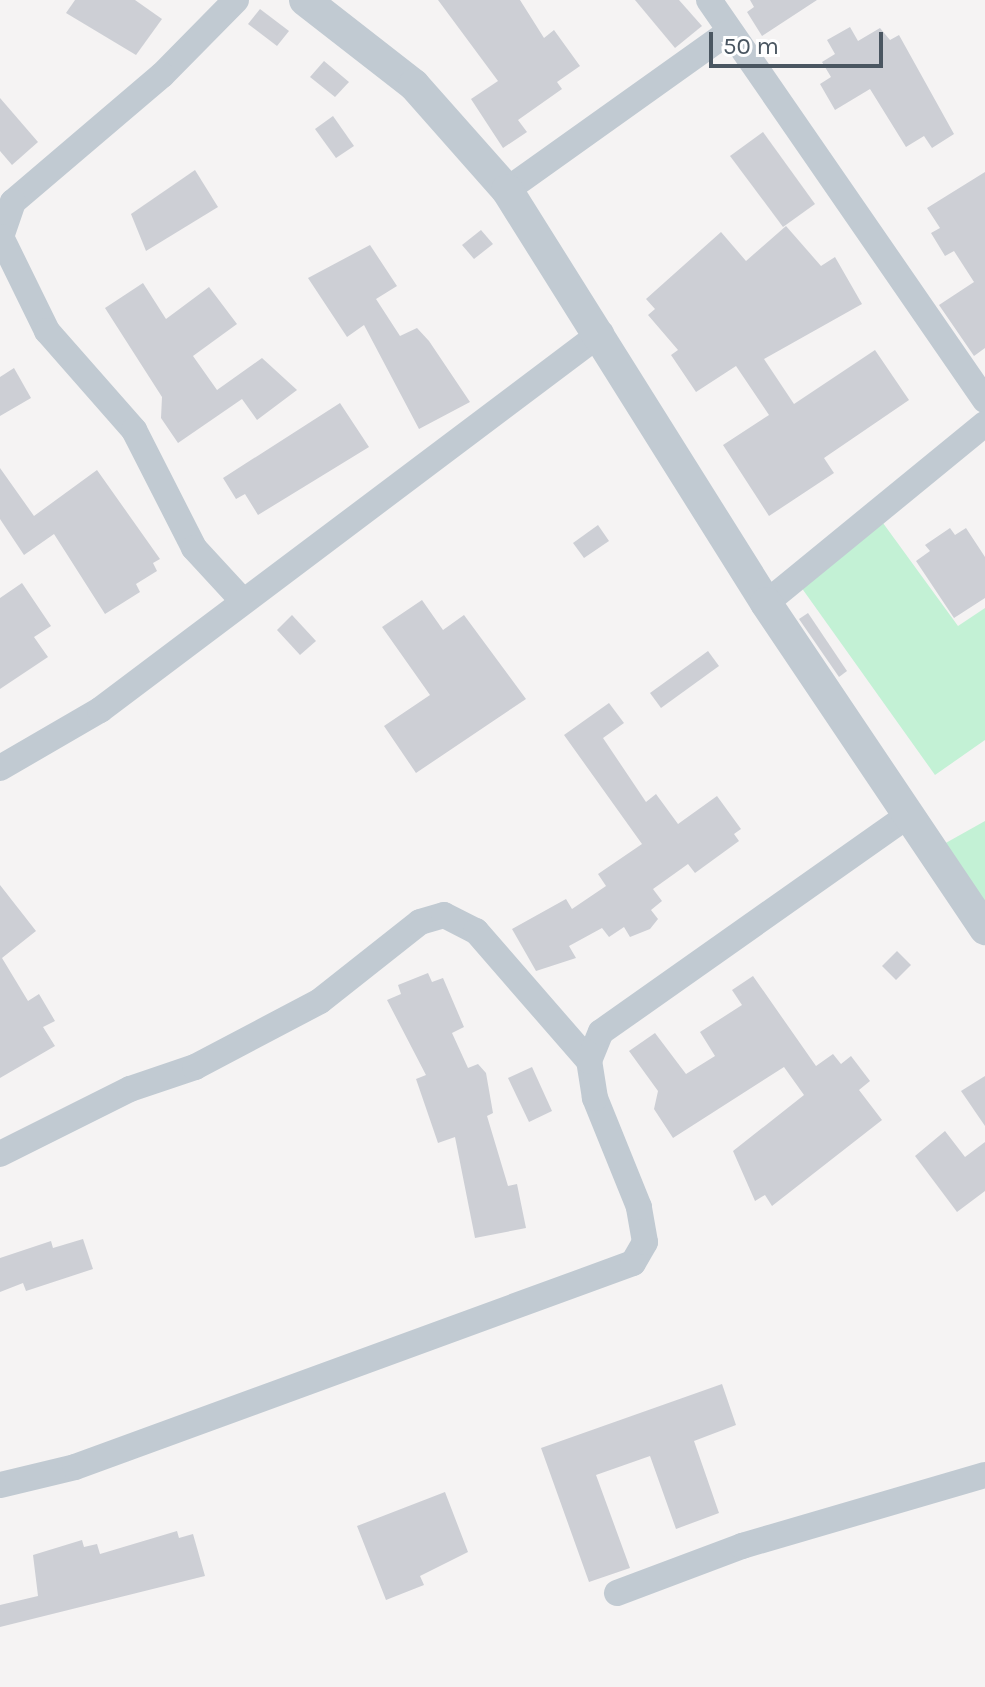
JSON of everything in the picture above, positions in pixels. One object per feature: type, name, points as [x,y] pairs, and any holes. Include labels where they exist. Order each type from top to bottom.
[{"type":"street","points":[[236,0],[162,75],[7,205],[2,227],[3,254],[47,331],[134,430],[194,548],[241,599]]},
{"type":"street","points":[[305,0],[414,85],[507,190],[601,333],[766,603],[985,929]]},
{"type":"street","points":[[709,0],[727,33],[985,400]]},
{"type":"street","points":[[507,190],[727,33]]},
{"type":"street","points":[[0,768],[100,710],[241,599],[601,333]]},
{"type":"street","points":[[766,603],[985,424]]},
{"type":"street","points":[[0,1485],[75,1467],[633,1263],[645,1242],[639,1207],[595,1098],[589,1061],[601,1032],[907,816]]},
{"type":"street","points":[[0,1154],[130,1089],[195,1067],[320,1001],[420,922],[444,915],[476,931],[589,1061]]},
{"type":"street","points":[[617,1593],[742,1546],[985,1475]]},
{"type":"green space","points":[[883,523],[958,626],[985,608],[985,740],[935,775],[796,580]]},
{"type":"green space","points":[[985,821],[985,918],[935,849]]},
{"type":"building","points":[[75,0],[135,0],[162,19],[136,55],[66,13]]},
{"type":"building","points":[[438,0],[520,0],[544,38],[554,30],[580,66],[557,82],[562,89],[518,120],[527,132],[503,148],[471,99],[498,81]]},
{"type":"building","points":[[635,0],[679,0],[702,26],[675,48]]},
{"type":"building","points":[[750,0],[817,0],[762,36],[747,12],[754,7]]},
{"type":"building","points":[[260,9],[289,31],[277,46],[248,24]]},
{"type":"building","points":[[850,27],[858,41],[880,28],[890,40],[899,35],[954,134],[932,148],[924,136],[906,147],[870,89],[835,110],[820,84],[831,77],[822,62],[835,54],[827,40]]},
{"type":"building","points":[[324,61],[349,82],[335,97],[310,77]]},
{"type":"building","points":[[0,98],[38,142],[12,165],[0,151]]},
{"type":"building","points":[[333,116],[354,146],[336,158],[315,129]]},
{"type":"building","points":[[763,132],[815,204],[783,227],[730,156]]},
{"type":"building","points":[[195,170],[218,207],[146,251],[131,214]]},
{"type":"building","points":[[985,172],[985,348],[974,356],[939,305],[974,282],[954,251],[945,256],[931,233],[940,228],[927,208]]},
{"type":"building","points":[[786,226],[821,266],[835,257],[862,304],[764,359],[794,404],[875,350],[909,400],[824,458],[834,473],[769,516],[723,445],[769,415],[736,366],[696,392],[671,355],[678,350],[648,315],[655,309],[646,299],[721,232],[746,261]]},
{"type":"building","points":[[481,230],[493,244],[474,259],[462,245]]},
{"type":"building","points":[[370,245],[397,286],[376,299],[400,336],[417,328],[429,341],[470,402],[419,429],[364,325],[347,337],[308,278]]},
{"type":"building","points":[[143,283],[166,319],[209,287],[237,324],[193,356],[217,390],[262,358],[297,390],[257,420],[242,399],[178,443],[161,418],[162,397],[105,308]]},
{"type":"building","points":[[14,368],[31,398],[0,416],[0,377]]},
{"type":"building","points":[[340,403],[369,447],[258,515],[245,494],[236,499],[223,478]]},
{"type":"building","points":[[0,468],[34,516],[97,470],[160,559],[153,563],[157,571],[136,584],[140,592],[105,614],[54,534],[24,555],[0,519]]},
{"type":"building","points":[[598,525],[609,541],[584,558],[573,543]]},
{"type":"building","points":[[950,528],[955,535],[966,528],[985,557],[985,598],[954,618],[916,561],[930,551],[925,545]]},
{"type":"building","points":[[22,583],[51,626],[34,637],[48,657],[0,689],[0,598]]},
{"type":"building","points":[[422,600],[443,630],[464,615],[526,699],[416,773],[384,726],[430,695],[382,627]]},
{"type":"building","points":[[808,613],[847,671],[839,677],[799,619]]},
{"type":"building","points":[[292,615],[316,641],[300,655],[277,630]]},
{"type":"building","points":[[708,651],[719,666],[661,708],[650,693]]},
{"type":"building","points":[[609,703],[624,723],[603,738],[646,802],[656,794],[678,824],[717,796],[741,829],[734,834],[739,841],[695,873],[688,864],[653,889],[662,901],[651,910],[658,919],[650,929],[630,937],[624,927],[609,937],[602,928],[569,946],[576,958],[536,971],[512,929],[566,899],[572,909],[606,886],[598,874],[642,844],[564,735]]},
{"type":"building","points":[[0,885],[36,931],[2,958],[28,1001],[39,994],[55,1021],[43,1027],[55,1046],[0,1078]]},
{"type":"building","points":[[897,951],[911,965],[896,980],[882,966]]},
{"type":"building","points":[[428,973],[432,982],[443,978],[464,1027],[452,1033],[468,1068],[478,1064],[486,1073],[493,1113],[487,1116],[508,1186],[517,1184],[526,1228],[475,1238],[455,1137],[438,1143],[416,1079],[426,1075],[387,1000],[401,994],[398,985]]},
{"type":"building","points":[[753,976],[816,1066],[833,1054],[841,1064],[851,1056],[870,1081],[859,1090],[882,1120],[772,1206],[765,1195],[755,1201],[733,1151],[804,1095],[784,1067],[673,1138],[654,1109],[658,1091],[629,1051],[655,1033],[686,1074],[715,1056],[700,1032],[742,1005],[732,990]]},
{"type":"building","points":[[532,1067],[552,1111],[529,1122],[508,1078]]},
{"type":"building","points":[[985,1076],[985,1126],[961,1091]]},
{"type":"building","points":[[945,1131],[965,1157],[985,1142],[985,1191],[957,1212],[915,1156]]},
{"type":"building","points":[[83,1239],[93,1269],[26,1291],[23,1283],[0,1292],[0,1258],[51,1241],[53,1248]]},
{"type":"building","points":[[722,1384],[736,1425],[694,1441],[719,1513],[676,1529],[650,1456],[596,1475],[630,1568],[589,1582],[541,1448]]},
{"type":"building","points":[[445,1492],[468,1552],[420,1576],[424,1585],[386,1600],[357,1526]]},
{"type":"building","points":[[177,1531],[179,1538],[193,1534],[205,1576],[0,1627],[0,1605],[38,1596],[33,1555],[82,1540],[84,1547],[97,1544],[100,1554]]}]
